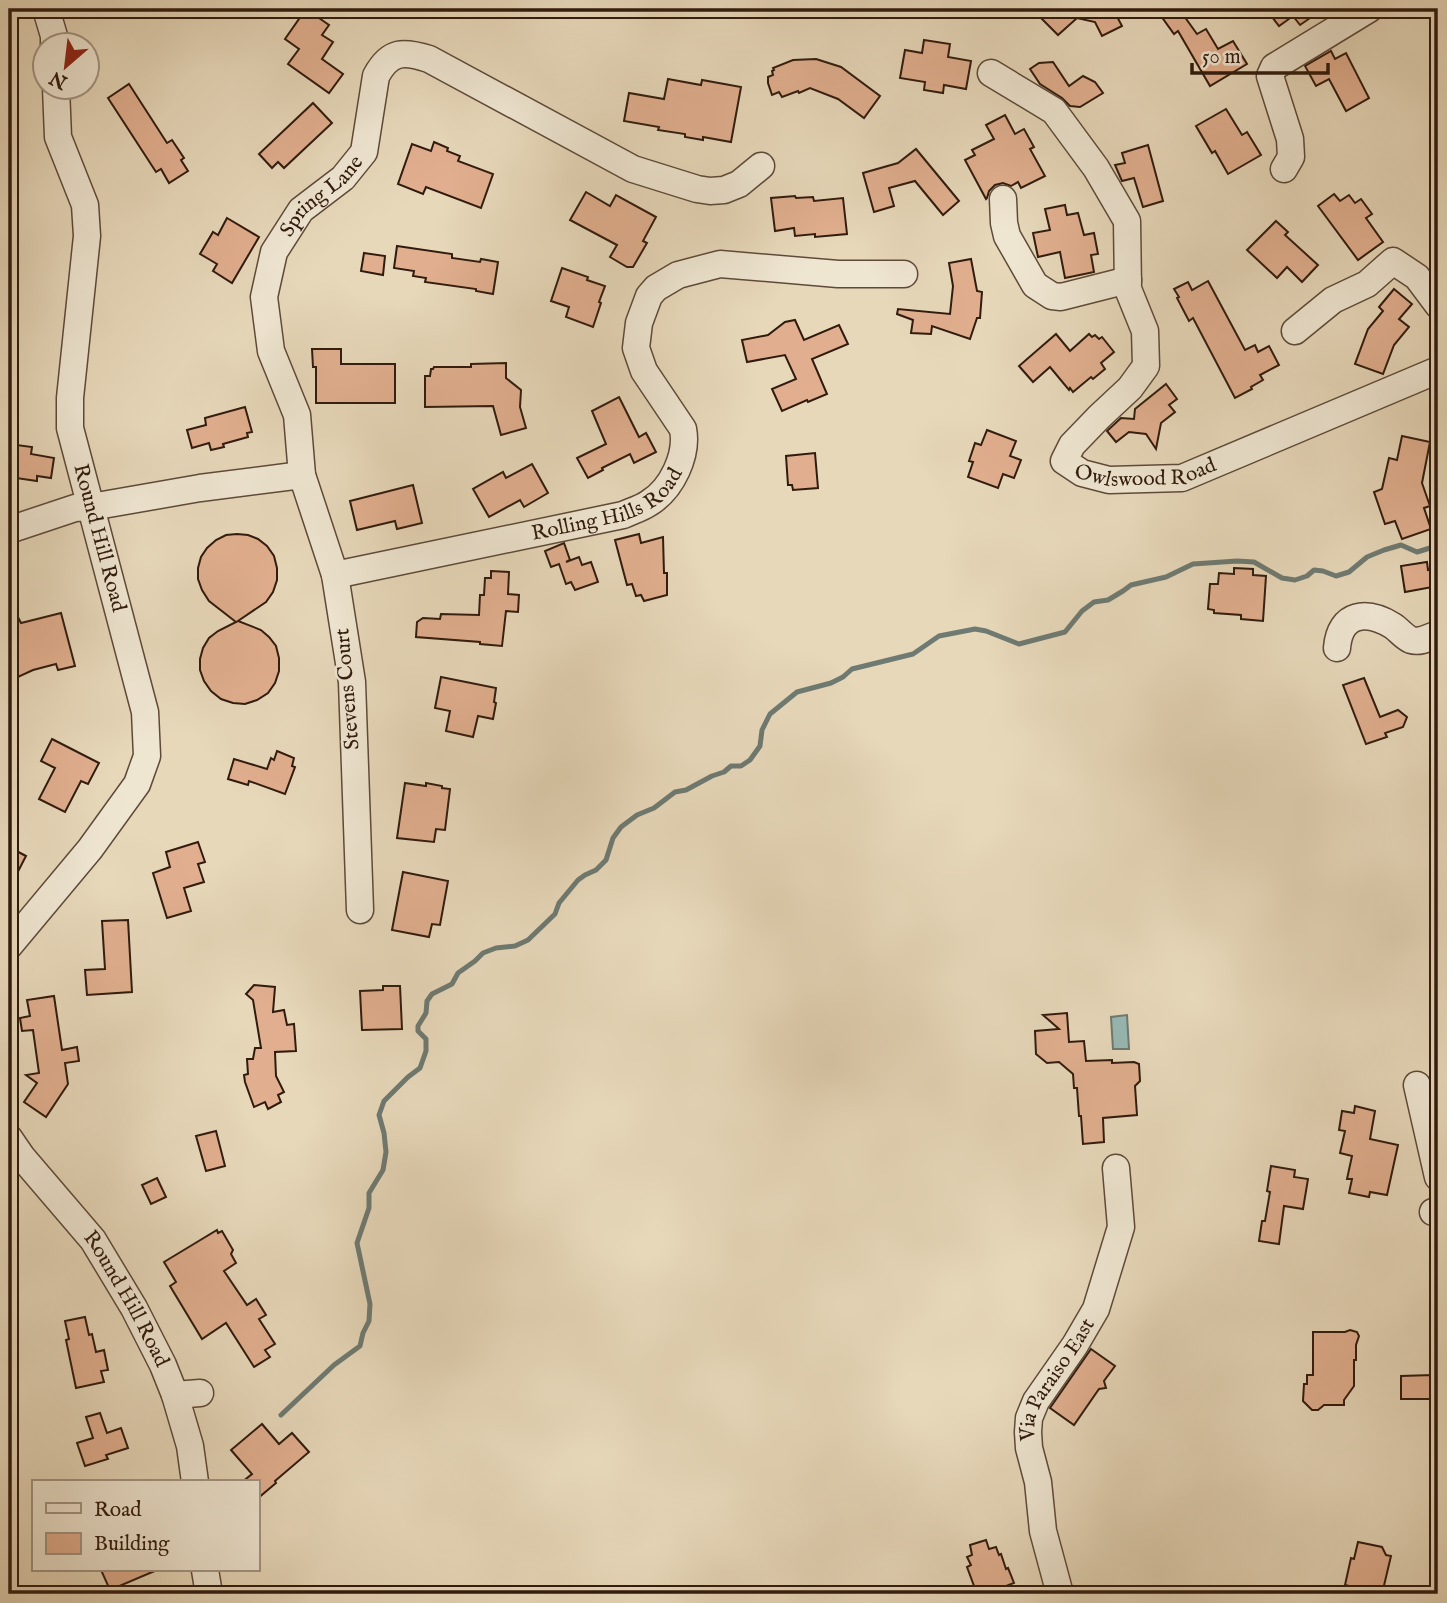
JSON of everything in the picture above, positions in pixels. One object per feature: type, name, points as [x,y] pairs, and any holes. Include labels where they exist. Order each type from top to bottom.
[{"type":"street","points":[[46,9],[53,32]]},
{"type":"street","points":[[1284,169],[1291,157],[1290,139],[1270,76],[1274,67],[1369,9]]},
{"type":"street","name":"Spring Lane","points":[[302,475],[296,415],[271,351],[264,297],[275,252],[301,210],[343,177],[364,152],[376,76],[382,65],[393,56],[408,53],[429,60],[633,169],[697,189],[724,190],[739,184],[761,166]]},
{"type":"street","name":"Owlswood Road","points":[[990,73],[1054,111],[1096,167],[1127,221],[1128,289],[1145,331],[1146,366],[1130,388],[1099,416],[1072,446],[1064,461],[1082,473],[1109,480],[1182,478],[1438,370]]},
{"type":"street","name":"Round Hill Road","points":[[9,946],[123,805],[137,784],[147,756],[144,705],[70,428],[70,398],[87,236],[85,205],[58,137],[57,102]]},
{"type":"street","points":[[1003,199],[1007,236],[1035,285],[1042,291],[1052,296],[1069,296],[1128,280]]},
{"type":"street","points":[[1295,331],[1334,300],[1367,284],[1393,261],[1417,277],[1438,305]]},
{"type":"street","name":"Rolling Hills Road","points":[[335,575],[623,515],[650,503],[670,481],[684,451],[685,440],[683,429],[644,371],[636,348],[637,335],[649,296],[656,288],[678,275],[720,264],[838,274],[904,274]]},
{"type":"street","points":[[9,530],[75,508],[302,475]]},
{"type":"street","name":"Stevens Court","points":[[302,475],[335,575],[352,682],[360,910]]},
{"type":"street","points":[[1337,648],[1342,628],[1359,616],[1367,615],[1383,620],[1411,640],[1424,640],[1438,634]]},
{"type":"street","points":[[1417,1085],[1438,1177]]},
{"type":"street","name":"Round Hill Road","points":[[9,1138],[93,1240],[134,1308],[163,1365],[188,1394],[195,1480]]},
{"type":"street","name":"Via Paraiso East","points":[[1060,1594],[1044,1531],[1038,1482],[1027,1432],[1037,1401],[1097,1309],[1121,1227],[1116,1168]]},
{"type":"street","points":[[205,1572],[209,1594]]},
{"type":"water","points":[[1127,1015],[1129,1049],[1113,1049],[1111,1017]]},
{"type":"building","points":[[306,9],[329,25],[322,35],[333,42],[322,59],[343,74],[329,93],[288,64],[299,49],[285,39]]},
{"type":"building","points":[[1032,9],[1113,9],[1122,26],[1102,36],[1095,22],[1077,18],[1058,35]]},
{"type":"building","points":[[1156,9],[1179,9],[1197,34],[1206,29],[1218,49],[1233,41],[1247,64],[1210,86],[1178,31],[1174,34]]},
{"type":"building","points":[[1266,9],[1323,9],[1300,25],[1293,16],[1279,26]]},
{"type":"building","points":[[924,40],[950,44],[948,57],[971,61],[966,89],[944,85],[943,93],[924,90],[925,82],[900,78],[905,50],[922,53]]},
{"type":"building","points":[[1331,51],[1335,59],[1346,53],[1369,98],[1346,111],[1329,79],[1316,86],[1305,66]]},
{"type":"building","points":[[816,59],[841,67],[880,96],[864,118],[838,99],[810,88],[782,97],[779,92],[772,95],[768,77],[773,75],[773,68],[793,60]]},
{"type":"building","points":[[1053,62],[1069,86],[1083,76],[1095,82],[1103,93],[1080,107],[1070,106],[1040,84],[1030,69],[1039,63]]},
{"type":"building","points":[[668,79],[701,85],[702,80],[741,87],[731,142],[685,137],[685,134],[658,130],[659,127],[624,121],[629,93],[664,99]]},
{"type":"building","points":[[129,84],[167,143],[172,140],[184,158],[181,160],[188,171],[169,183],[161,169],[156,172],[108,98]]},
{"type":"building","points":[[313,103],[332,123],[284,168],[278,162],[272,168],[259,154]]},
{"type":"building","points":[[1226,109],[1242,135],[1247,132],[1261,155],[1228,174],[1196,126]]},
{"type":"building","points":[[1005,115],[1015,134],[1024,129],[1034,147],[1030,149],[1045,176],[1021,188],[1018,182],[1011,186],[1003,183],[995,185],[986,199],[965,160],[975,155],[972,150],[994,139],[986,125]]},
{"type":"building","points":[[434,142],[460,156],[458,161],[493,174],[481,208],[426,187],[423,194],[398,184],[412,144],[431,151]]},
{"type":"building","points":[[1148,145],[1163,201],[1143,207],[1134,178],[1122,181],[1115,165],[1125,163],[1122,153]]},
{"type":"building","points":[[916,149],[959,201],[943,215],[915,181],[889,188],[894,206],[874,212],[863,173],[898,163]]},
{"type":"building","points":[[586,192],[610,206],[616,195],[656,217],[643,241],[647,243],[633,267],[627,267],[610,257],[617,245],[570,220]]},
{"type":"building","points":[[1334,194],[1340,201],[1349,195],[1355,203],[1361,199],[1372,214],[1366,218],[1383,242],[1358,260],[1318,206]]},
{"type":"building","points":[[813,197],[814,201],[843,198],[847,234],[815,237],[815,234],[795,236],[794,228],[775,231],[771,198]]},
{"type":"building","points":[[1065,205],[1067,215],[1078,213],[1084,235],[1094,233],[1098,254],[1091,255],[1094,272],[1065,278],[1060,252],[1038,257],[1033,233],[1050,230],[1045,209]]},
{"type":"building","points":[[227,218],[259,237],[232,283],[213,271],[217,264],[200,254],[213,232],[218,235]]},
{"type":"building","points":[[1276,221],[1288,232],[1285,235],[1318,265],[1302,282],[1287,267],[1277,278],[1247,250]]},
{"type":"building","points":[[397,246],[452,254],[452,258],[498,262],[493,294],[425,282],[426,278],[413,276],[414,271],[394,268]]},
{"type":"building","points":[[364,253],[385,256],[383,275],[361,271]]},
{"type":"building","points":[[971,259],[977,291],[982,292],[980,318],[977,318],[970,339],[932,326],[931,334],[911,333],[913,320],[897,314],[898,309],[950,314],[953,286],[949,263]]},
{"type":"building","points":[[562,268],[605,286],[593,327],[566,317],[569,307],[551,301]]},
{"type":"building","points":[[1208,281],[1245,350],[1255,345],[1258,352],[1269,346],[1279,365],[1260,375],[1263,380],[1235,398],[1193,318],[1189,321],[1174,289],[1188,282],[1192,290]]},
{"type":"building","points":[[1394,289],[1412,304],[1399,319],[1409,327],[1394,345],[1383,374],[1355,364],[1368,329],[1383,311],[1379,307]]},
{"type":"building","points":[[795,320],[804,340],[839,325],[848,344],[812,359],[827,394],[782,411],[772,389],[796,379],[785,355],[747,362],[742,340],[768,335],[785,322]]},
{"type":"building","points":[[1056,334],[1070,351],[1089,334],[1099,339],[1102,337],[1114,352],[1101,363],[1105,369],[1073,392],[1050,367],[1033,382],[1019,366]]},
{"type":"building","points":[[312,349],[341,349],[341,364],[395,364],[395,403],[316,403],[316,367],[313,367]]},
{"type":"building","points":[[506,363],[506,378],[521,390],[520,407],[526,428],[501,435],[493,406],[425,407],[425,376],[430,376],[434,367]]},
{"type":"building","points":[[1166,384],[1177,399],[1169,405],[1175,412],[1161,423],[1156,449],[1146,434],[1129,432],[1116,442],[1107,431],[1121,418],[1134,419],[1135,409]]},
{"type":"building","points":[[619,397],[639,437],[646,433],[656,452],[634,463],[630,454],[588,478],[577,458],[606,444],[592,411]]},
{"type":"building","points":[[245,407],[252,432],[247,433],[248,437],[211,450],[209,443],[192,448],[187,430],[206,425],[205,418]]},
{"type":"building","points":[[987,430],[1016,441],[1010,456],[1021,460],[1014,478],[1003,474],[998,488],[968,477],[973,462],[969,461],[975,443],[981,445]]},
{"type":"building","points":[[1402,436],[1430,442],[1422,483],[1430,506],[1424,508],[1431,529],[1402,539],[1395,521],[1385,524],[1374,492],[1382,489],[1389,458],[1397,460]]},
{"type":"building","points":[[9,444],[32,447],[31,454],[54,458],[51,478],[37,476],[37,481],[9,477]]},
{"type":"building","points":[[815,453],[818,488],[793,490],[792,485],[788,485],[786,456]]},
{"type":"building","points":[[532,464],[548,493],[524,507],[520,500],[489,517],[473,489],[503,472],[506,478]]},
{"type":"building","points":[[413,485],[422,523],[397,529],[395,521],[357,530],[350,501]]},
{"type":"building","points":[[237,534],[258,539],[267,546],[274,556],[277,568],[277,580],[266,602],[238,621],[261,630],[269,637],[276,646],[279,658],[279,671],[268,693],[245,704],[221,699],[211,691],[200,670],[203,648],[209,638],[236,622],[209,601],[198,579],[198,568],[201,557],[216,540]]},
{"type":"building","points":[[639,534],[641,543],[663,537],[664,573],[667,573],[667,595],[644,601],[641,595],[636,596],[632,584],[627,585],[615,540]]},
{"type":"building","points":[[564,543],[570,560],[566,562],[579,557],[582,565],[591,562],[598,582],[575,590],[571,582],[566,584],[559,564],[551,567],[545,551]]},
{"type":"building","points":[[1427,562],[1428,570],[1438,568],[1438,586],[1405,592],[1401,566]]},
{"type":"building","points":[[1234,568],[1253,569],[1253,575],[1266,576],[1263,621],[1241,619],[1241,615],[1214,613],[1214,610],[1208,609],[1210,584],[1218,584],[1219,573],[1234,574]]},
{"type":"building","points":[[491,571],[509,572],[508,594],[519,595],[518,612],[506,611],[502,646],[416,637],[417,622],[423,618],[440,619],[441,614],[479,615],[480,595],[484,595],[485,578],[491,578]]},
{"type":"building","points":[[9,600],[21,623],[61,613],[75,666],[58,670],[56,664],[18,677],[9,658]]},
{"type":"building","points":[[441,677],[496,688],[493,719],[478,716],[473,737],[446,731],[450,711],[435,708]]},
{"type":"building","points":[[1364,678],[1380,717],[1398,710],[1407,717],[1403,727],[1385,733],[1387,737],[1366,744],[1343,685]]},
{"type":"building","points":[[52,739],[99,763],[88,784],[81,781],[65,812],[39,799],[55,768],[41,761]]},
{"type":"building","points":[[277,751],[294,758],[292,766],[295,767],[285,794],[249,781],[248,785],[228,779],[234,759],[267,769]]},
{"type":"building","points":[[405,783],[426,786],[426,783],[450,789],[445,830],[436,829],[434,842],[397,838]]},
{"type":"building","points":[[198,842],[205,862],[198,864],[204,882],[184,888],[191,911],[167,918],[153,873],[170,867],[166,852]]},
{"type":"building","points":[[9,847],[26,856],[9,889]]},
{"type":"building","points":[[403,872],[448,881],[440,925],[432,924],[429,937],[392,930]]},
{"type":"building","points":[[128,920],[132,992],[87,995],[85,970],[105,969],[102,921]]},
{"type":"building","points":[[254,985],[275,987],[273,1012],[284,1010],[287,1025],[294,1024],[296,1051],[275,1052],[276,1076],[284,1092],[278,1095],[281,1102],[268,1109],[265,1102],[254,1107],[244,1075],[248,1074],[247,1059],[253,1059],[255,1048],[261,1048],[253,1000],[246,994]]},
{"type":"building","points":[[383,986],[400,986],[402,1029],[362,1030],[360,991],[383,990]]},
{"type":"building","points":[[54,996],[62,1050],[77,1047],[79,1061],[65,1063],[68,1084],[46,1117],[24,1102],[37,1083],[26,1075],[39,1073],[33,1030],[22,1031],[20,1018],[30,1016],[27,1000]]},
{"type":"building","points":[[1067,1013],[1069,1042],[1084,1041],[1086,1061],[1112,1060],[1112,1063],[1139,1064],[1140,1081],[1135,1086],[1137,1115],[1103,1118],[1104,1142],[1083,1144],[1073,1074],[1059,1062],[1047,1063],[1036,1054],[1035,1031],[1059,1029],[1043,1015]]},
{"type":"building","points":[[1355,1106],[1375,1111],[1370,1139],[1398,1145],[1387,1195],[1370,1192],[1369,1197],[1349,1193],[1352,1179],[1347,1179],[1352,1156],[1340,1153],[1345,1131],[1339,1130],[1342,1111],[1354,1113]]},
{"type":"building","points":[[216,1131],[225,1166],[206,1171],[196,1136]]},
{"type":"building","points":[[1271,1166],[1295,1170],[1294,1177],[1308,1179],[1303,1209],[1284,1206],[1279,1244],[1259,1241],[1270,1192],[1267,1191]]},
{"type":"building","points":[[157,1178],[166,1197],[151,1204],[142,1185]]},
{"type":"building","points":[[217,1230],[218,1233],[222,1231],[233,1250],[231,1254],[236,1263],[224,1271],[247,1305],[256,1299],[266,1315],[259,1319],[275,1344],[265,1350],[270,1357],[254,1367],[226,1323],[202,1339],[170,1286],[176,1282],[164,1262]]},
{"type":"building","points":[[85,1317],[96,1352],[104,1350],[108,1370],[101,1371],[104,1382],[76,1388],[65,1321]]},
{"type":"building","points":[[1313,1332],[1357,1332],[1359,1336],[1354,1360],[1354,1386],[1344,1400],[1344,1405],[1324,1405],[1318,1410],[1312,1410],[1303,1401],[1307,1375],[1313,1375]]},
{"type":"building","points":[[1091,1349],[1115,1366],[1104,1381],[1106,1388],[1099,1389],[1074,1425],[1050,1408]]},
{"type":"building","points":[[1432,1375],[1431,1399],[1401,1399],[1401,1376]]},
{"type":"building","points":[[100,1413],[107,1433],[121,1428],[128,1448],[106,1455],[108,1459],[85,1466],[77,1443],[93,1438],[86,1417]]},
{"type":"building","points":[[262,1424],[279,1444],[292,1433],[309,1452],[259,1497],[259,1480],[244,1480],[252,1474],[231,1450]]},
{"type":"building","points":[[986,1540],[989,1549],[996,1547],[999,1555],[1001,1554],[1014,1583],[998,1589],[1000,1594],[977,1594],[967,1567],[971,1565],[967,1557],[972,1555],[970,1545]]},
{"type":"building","points":[[1358,1542],[1382,1547],[1386,1555],[1391,1556],[1382,1594],[1345,1585]]},
{"type":"building","points":[[102,1572],[152,1572],[110,1590]]},
{"type":"waterway","points":[[281,1415],[334,1365],[360,1346],[369,1321],[370,1304],[357,1243],[369,1208],[369,1193],[383,1170],[386,1152],[379,1115],[384,1101],[420,1068],[426,1051],[426,1039],[418,1031],[418,1026],[426,1013],[427,1001],[432,994],[452,984],[458,973],[483,953],[496,948],[515,946],[528,940],[555,914],[559,903],[578,880],[596,870],[606,860],[613,838],[621,827],[637,815],[654,808],[675,792],[686,790],[731,766],[741,766],[750,760],[760,746],[762,730],[770,714],[797,692],[831,683],[852,669],[913,654],[939,636],[975,629],[1019,644],[1065,632],[1082,611],[1094,602],[1108,600],[1131,585],[1166,577],[1193,564],[1254,562],[1282,578],[1295,580],[1314,570],[1336,576],[1349,572],[1367,557],[1384,550],[1401,545],[1417,552],[1438,542]]}]
